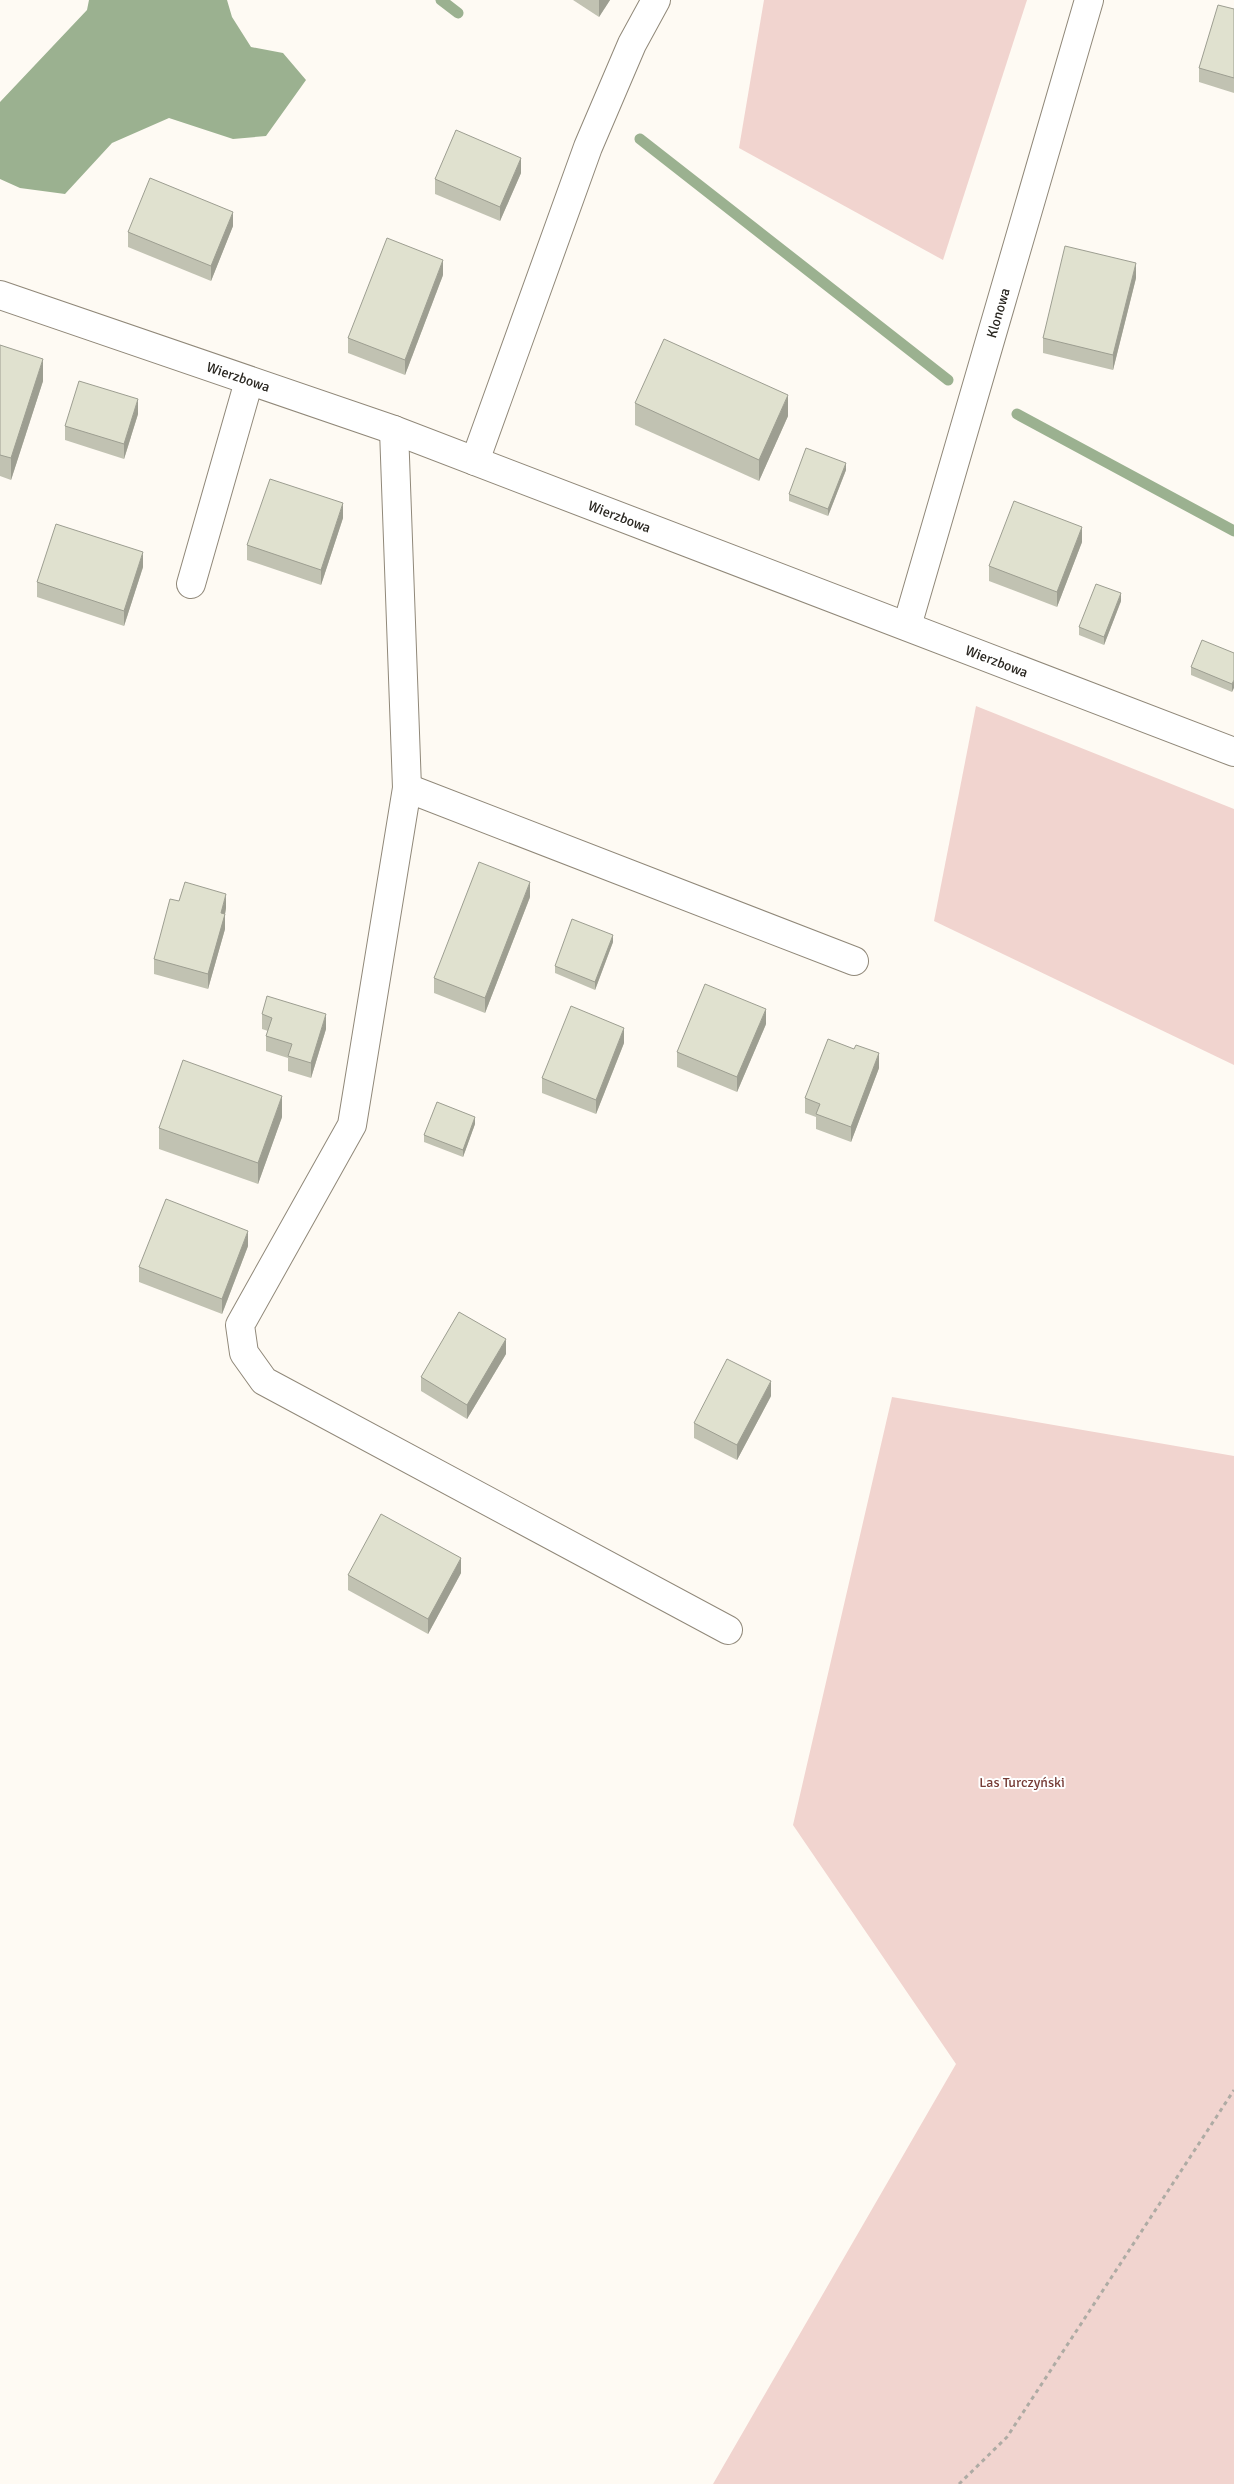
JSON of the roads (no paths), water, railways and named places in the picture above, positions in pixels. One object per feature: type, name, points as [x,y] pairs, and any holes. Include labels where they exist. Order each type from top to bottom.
[{"type":"street","points":[[475,461],[588,147],[632,44],[656,0]]},
{"type":"street","name":"Klonowa","points":[[907,626],[1089,0]]},
{"type":"street","name":"Wierzbowa","points":[[0,295],[394,430],[1234,752]]},
{"type":"street","points":[[191,584],[249,380]]},
{"type":"street","points":[[394,430],[407,788],[352,1125],[240,1325],[244,1354],[264,1381],[728,1630]]},
{"type":"street","points":[[407,788],[854,961]]},
{"type":"waterway","points":[[441,0],[458,13]]},
{"type":"waterway","points":[[640,139],[948,380]]},
{"type":"waterway","points":[[1017,414],[1234,531]]},
{"type":"park label","name":"Las Turczyński","points":[[1022,1782]]}]
